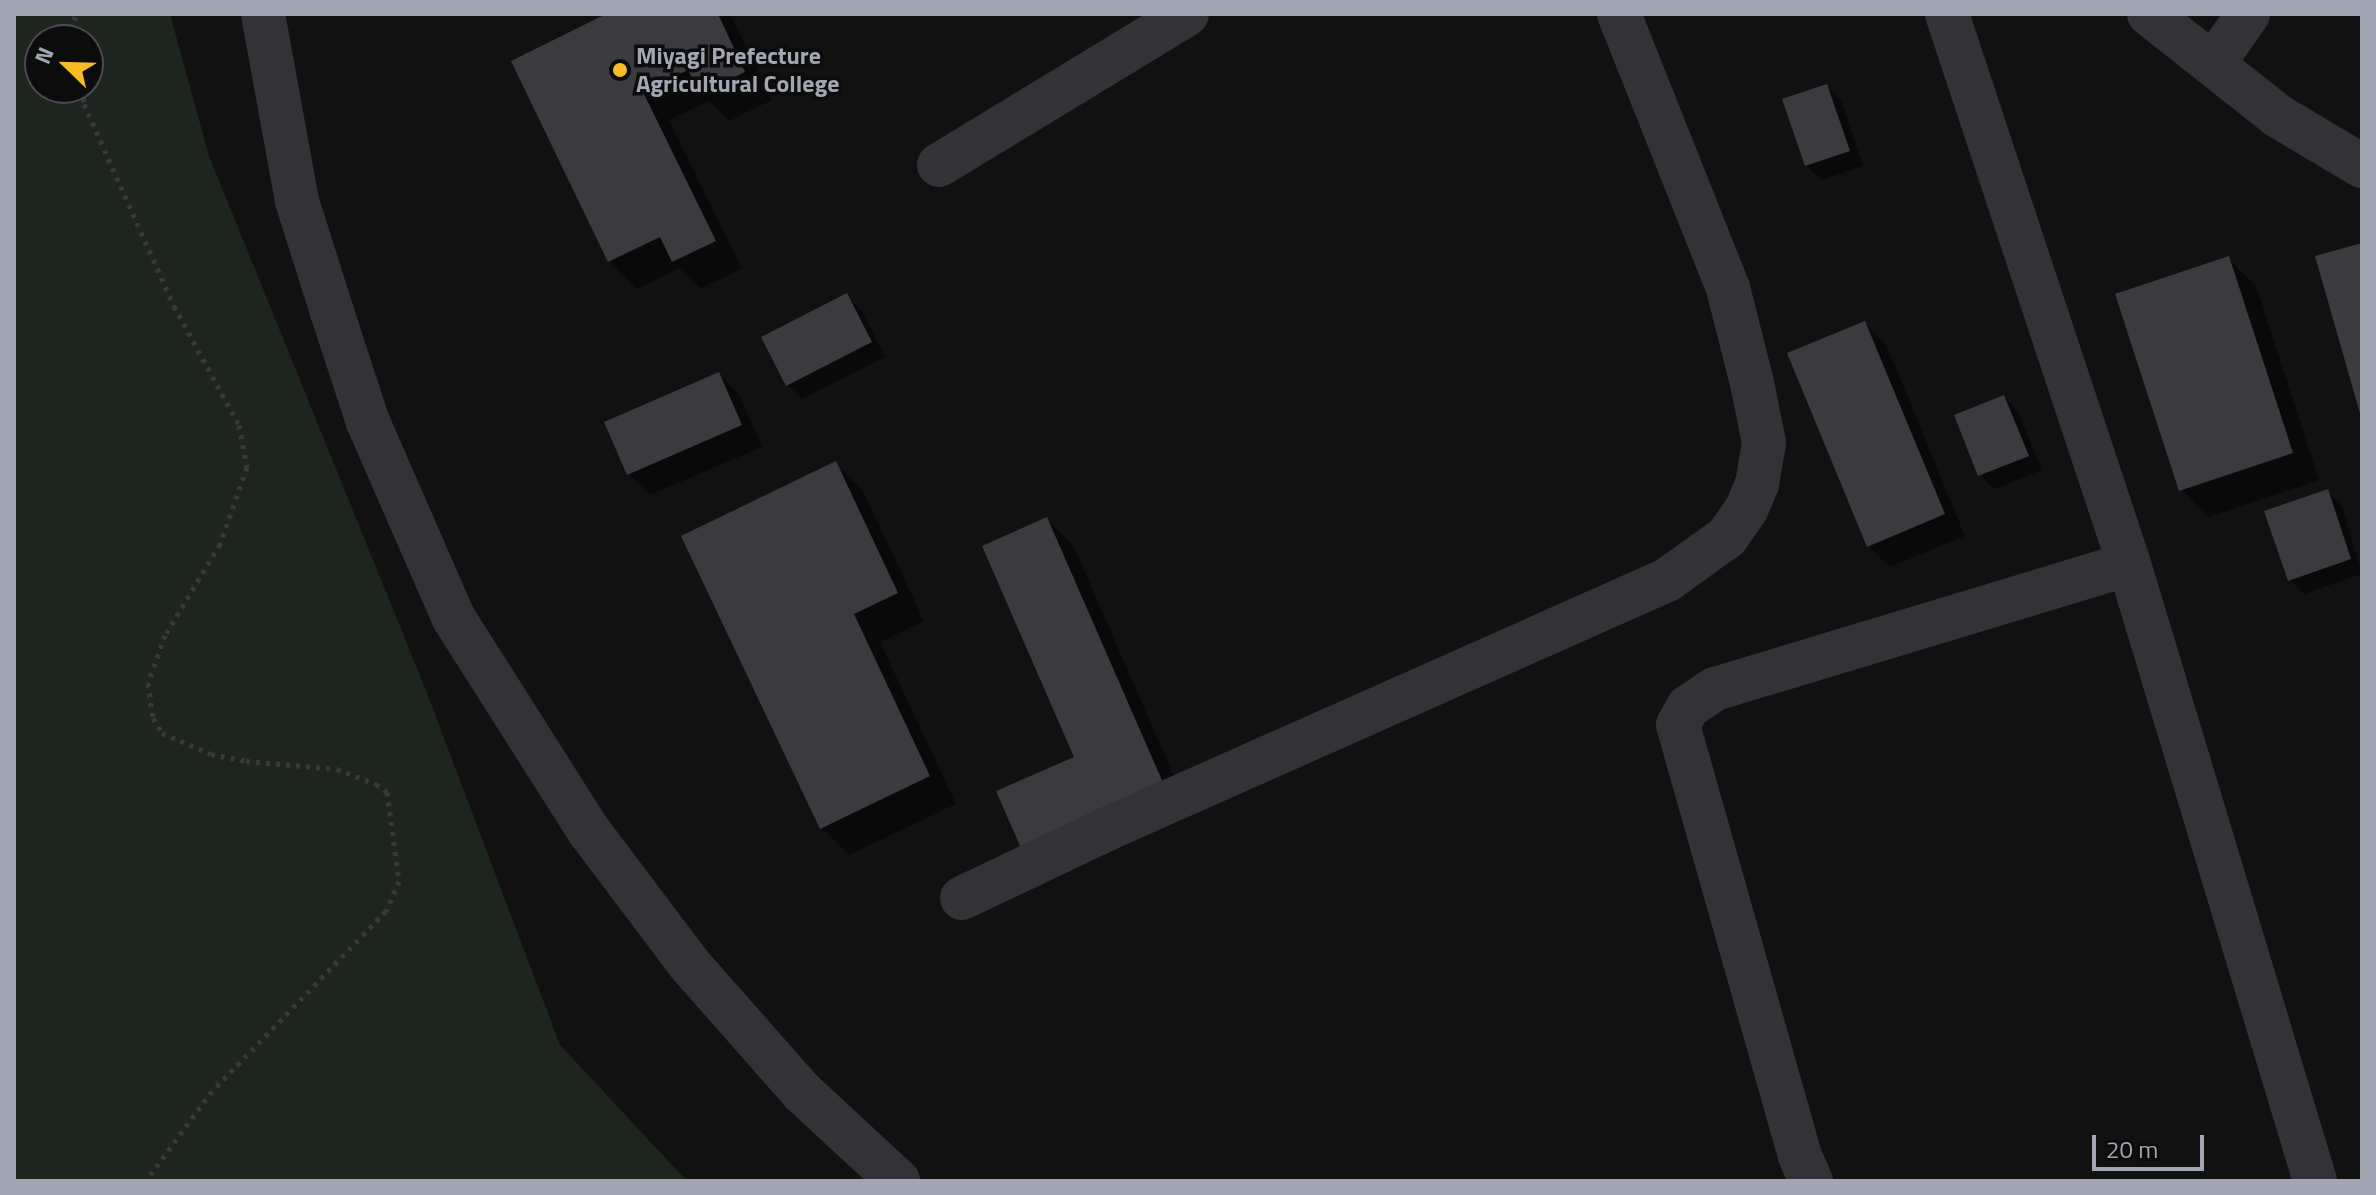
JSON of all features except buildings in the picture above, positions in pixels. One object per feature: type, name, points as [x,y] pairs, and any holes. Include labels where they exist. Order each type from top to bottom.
[{"type":"street","points":[[263,14],[297,201],[318,271],[368,422],[453,617],[589,831],[690,965],[802,1092],[898,1181]]},
{"type":"street","points":[[939,165],[1187,14]]},
{"type":"street","points":[[962,898],[1107,829],[1667,580],[1727,537],[1746,510],[1757,484],[1764,443],[1752,383],[1728,288],[1619,14]]},
{"type":"street","points":[[1947,14],[2129,564],[2315,1181]]},
{"type":"street","points":[[2149,14],[2278,116],[2362,166]]},
{"type":"street","points":[[2214,63],[2248,14]]},
{"type":"street","points":[[1811,1181],[1800,1156],[1678,725],[1688,707],[1715,689],[2129,564]]},
{"type":"path","points":[[84,104],[174,306],[239,425],[247,467],[220,544],[165,635],[148,683],[153,718],[162,733],[211,754],[246,761],[337,769],[376,784],[387,792],[399,881],[386,911],[212,1091],[146,1181]]},
{"type":"shaded area","points":[[14,14],[170,14],[209,156],[425,688],[560,1045],[687,1181],[14,1181]]},
{"type":"place","name":"Miyagi Prefecture Agricultural College","points":[[620,70]]}]
